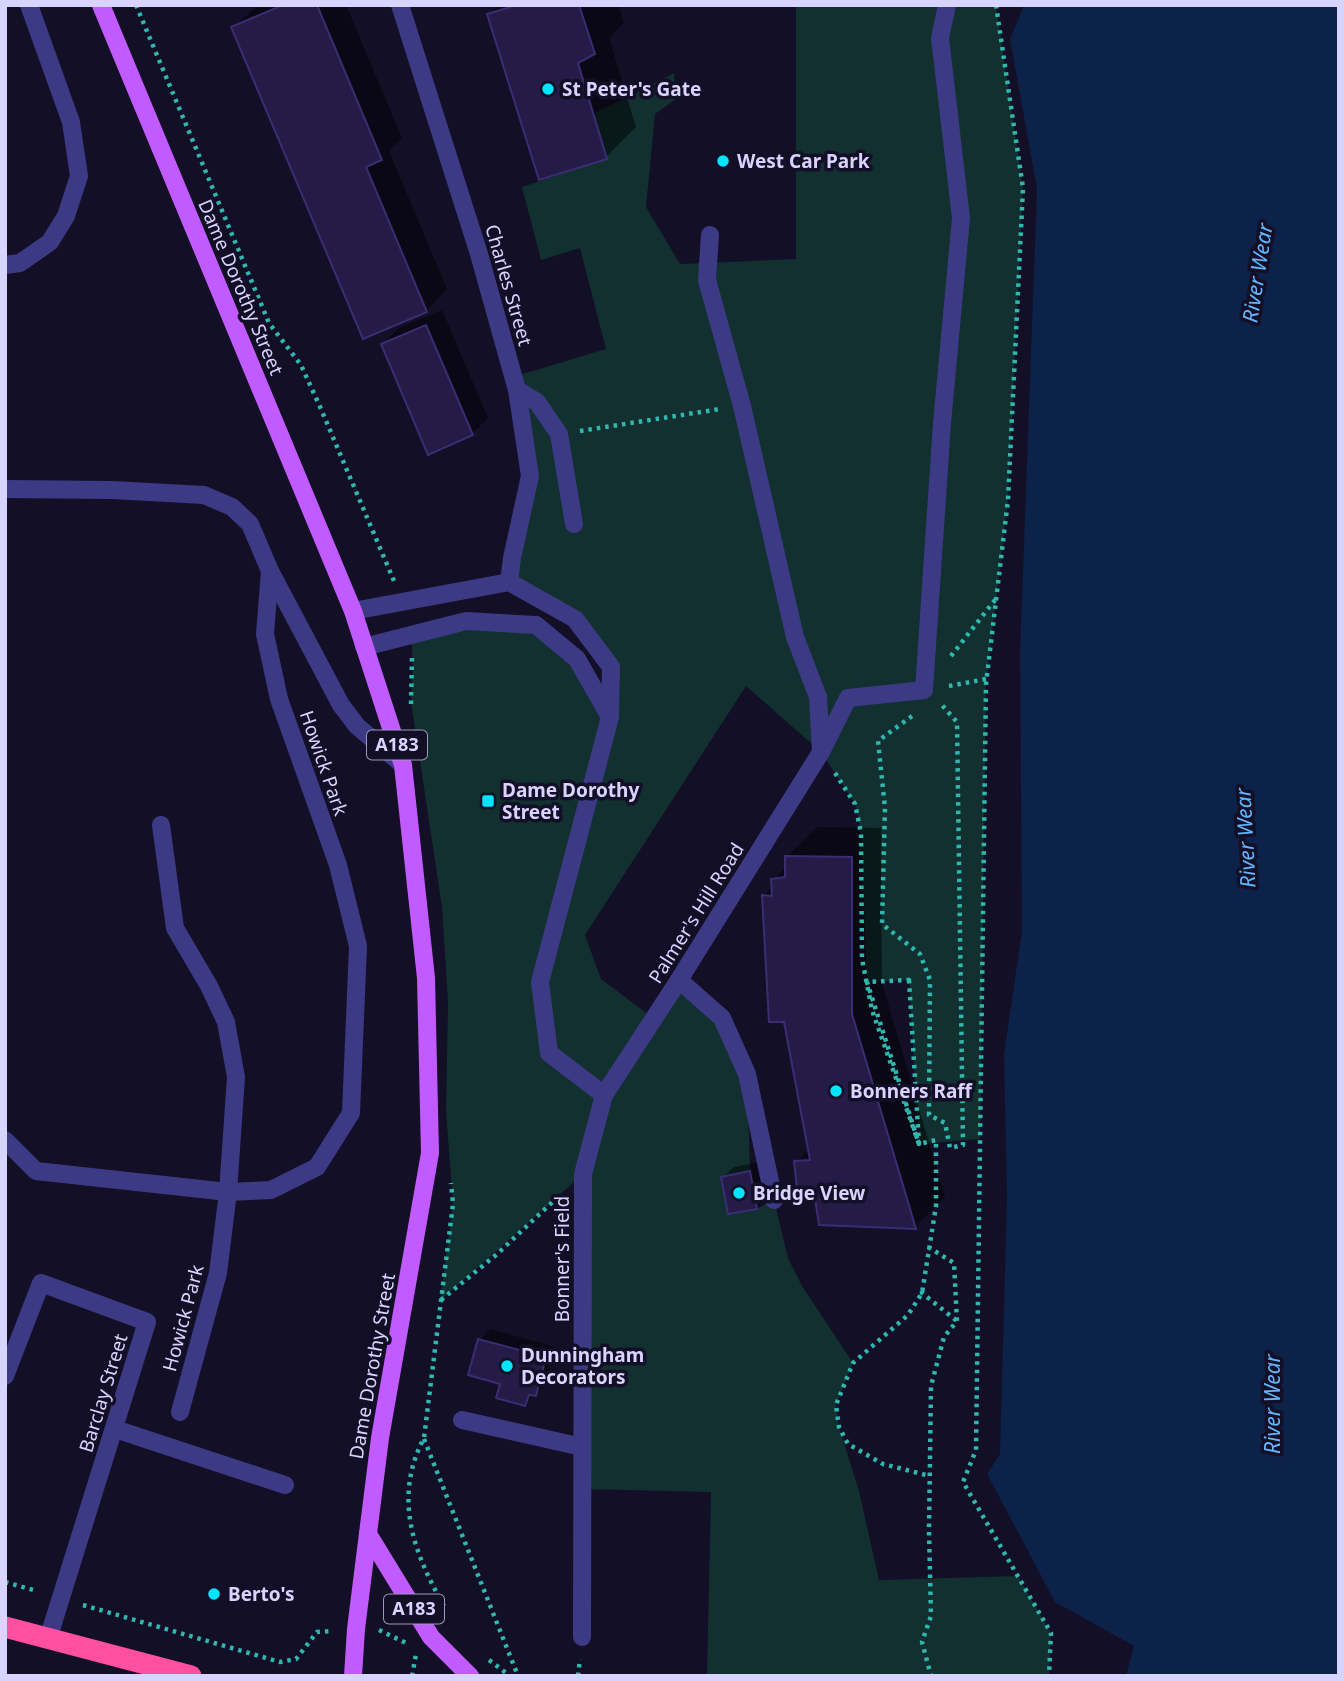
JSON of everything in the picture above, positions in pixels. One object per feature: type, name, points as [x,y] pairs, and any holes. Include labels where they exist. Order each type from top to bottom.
[{"type":"highway","points":[[5,1627],[191,1676]]},
{"type":"main road","name":"Dame Dorothy Street","points":[[102,5],[353,611],[403,765],[426,978],[430,1153],[380,1438],[356,1629],[353,1676]]},
{"type":"main road","name":"A183","points":[[368,1534],[431,1637],[470,1676]]},
{"type":"street","points":[[5,265],[20,263],[50,242],[66,216],[79,176],[71,122],[30,5]]},
{"type":"street","name":"Charles Street","points":[[400,5],[479,254],[517,390],[530,476],[509,582]]},
{"type":"street","points":[[923,690],[942,423],[961,218],[940,38],[947,5]]},
{"type":"street","points":[[710,235],[706,280],[742,406],[795,637],[818,697],[821,752]]},
{"type":"street","points":[[517,390],[537,402],[559,434],[574,524]]},
{"type":"street","name":"Howick Park","points":[[5,489],[112,490],[204,495],[232,507],[250,524],[270,571],[265,634],[279,699],[338,865],[358,946],[351,1114],[317,1167],[271,1190],[228,1192],[36,1171],[5,1140]]},
{"type":"street","points":[[270,571],[341,705],[356,726],[403,765]]},
{"type":"street","points":[[353,611],[509,582],[575,619],[611,667],[610,717],[540,982],[549,1053],[604,1095]]},
{"type":"street","points":[[364,647],[466,621],[536,625],[577,659],[610,717]]},
{"type":"street","name":"Palmer's Hill Road","points":[[604,1095],[821,752],[848,698],[923,690]]},
{"type":"street","name":"Howick Park","points":[[161,825],[175,928],[209,986],[226,1022],[236,1077],[228,1192],[218,1273],[180,1412]]},
{"type":"street","points":[[679,980],[722,1018],[747,1074],[774,1200]]},
{"type":"street","name":"Bonner's Field","points":[[582,1637],[583,1174],[604,1095]]},
{"type":"street","name":"Barclay Street","points":[[5,1376],[41,1283],[147,1322],[48,1639]]},
{"type":"street","points":[[462,1420],[582,1447]]},
{"type":"street","points":[[115,1429],[285,1485]]},
{"type":"path","name":"Dame Dorothy Street","points":[[136,5],[269,323],[301,365],[386,561]]},
{"type":"path","points":[[996,5],[1023,188],[1008,500],[986,679],[976,1450],[963,1482],[1051,1633],[1049,1676]]},
{"type":"path","points":[[559,434],[742,406]]},
{"type":"path","points":[[923,690],[946,708],[957,722],[963,1145],[950,1148],[945,1123],[929,1115],[930,980],[920,954],[882,924],[885,808],[878,741],[911,717],[923,690],[996,600]]},
{"type":"path","points":[[923,690],[986,679]]},
{"type":"path","points":[[821,752],[855,804],[861,833],[862,959],[872,1010],[919,1144]]},
{"type":"path","points":[[867,982],[909,980],[919,1144]]},
{"type":"path","points":[[919,1144],[936,1140],[936,1206],[922,1293],[908,1315],[853,1363],[836,1405],[839,1427],[848,1444],[883,1464],[930,1476]]},
{"type":"path","points":[[440,1301],[496,1255],[583,1174]]},
{"type":"path","points":[[928,1246],[954,1263],[957,1321],[943,1337],[931,1386],[931,1616],[922,1642],[931,1676]]},
{"type":"path","points":[[922,1293],[957,1321]]},
{"type":"path","points":[[447,1612],[422,1567],[410,1529],[408,1488],[414,1457],[424,1438],[518,1676]]},
{"type":"path","points":[[5,1581],[280,1662],[296,1659],[317,1632],[379,1630],[417,1647]]},
{"type":"green space","points":[[796,5],[996,5],[1023,188],[1008,500],[986,684],[980,1139],[919,1144],[909,980],[867,982],[861,833],[855,804],[821,752],[746,686],[585,935],[601,979],[653,1018],[679,980],[722,1018],[747,1074],[750,1171],[721,1177],[728,1213],[757,1209],[774,1200],[788,1258],[802,1286],[853,1363],[836,1405],[839,1427],[859,1491],[879,1580],[1018,1576],[1051,1633],[1049,1676],[707,1676],[711,1492],[582,1489],[582,1175],[440,1301],[453,1204],[446,1111],[448,1003],[442,907],[411,702],[411,635],[466,621],[536,625],[577,659],[609,716],[611,667],[575,619],[509,582],[530,476],[513,377],[606,349],[580,248],[541,260],[522,187],[607,159],[593,114],[674,73],[676,99],[655,114],[646,207],[680,264],[796,259]]},
{"type":"water","name":"River Wear","points":[[1024,5],[1339,5],[1339,1676],[1126,1676],[1134,1646],[1055,1602],[987,1474],[1000,1454],[1007,1197],[1004,1055],[1022,930],[1020,653],[1037,189],[1010,39]]},
{"type":"building","points":[[283,5],[317,5],[382,160],[366,167],[427,312],[363,339],[231,27]]},
{"type":"building","name":"St Peter's Gate","points":[[517,5],[579,5],[595,54],[578,63],[607,159],[539,180],[487,14]]},
{"type":"building","points":[[426,325],[473,435],[428,455],[381,344]]},
{"type":"building","name":"Bonners Raff","points":[[785,856],[852,857],[852,1014],[916,1229],[819,1225],[815,1198],[798,1199],[794,1161],[810,1160],[784,1022],[769,1022],[762,895],[772,896],[771,879],[785,877]]},
{"type":"building","name":"Bridge View","points":[[750,1171],[757,1209],[728,1214],[721,1177]]},
{"type":"building","name":"Dunningham Decorators","points":[[478,1339],[546,1357],[536,1396],[529,1395],[525,1406],[496,1398],[500,1384],[468,1375]]},
{"type":"place","name":"St Peter's Gate","points":[[548,89]]},
{"type":"place","name":"West Car Park","points":[[723,161]]},
{"type":"place","name":"Dame Dorothy Street","points":[[488,801]]},
{"type":"place","name":"Bonners Raff","points":[[836,1091]]},
{"type":"place","name":"Bridge View","points":[[739,1193]]},
{"type":"place","name":"Dunningham Decorators","points":[[507,1366]]},
{"type":"place","name":"Berto's","points":[[214,1594]]}]
